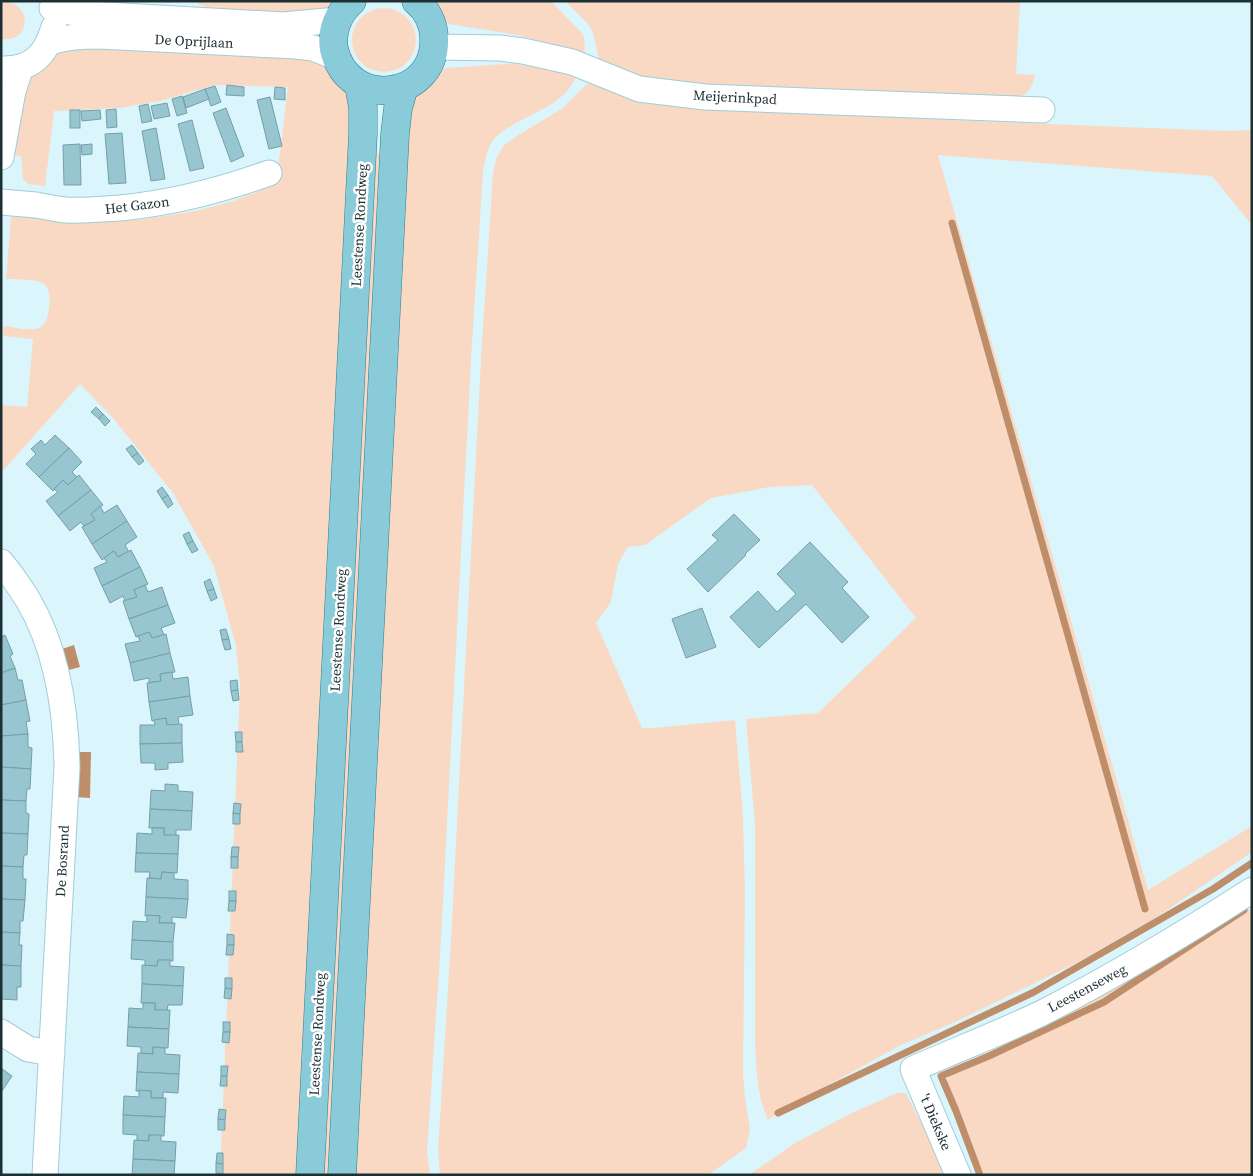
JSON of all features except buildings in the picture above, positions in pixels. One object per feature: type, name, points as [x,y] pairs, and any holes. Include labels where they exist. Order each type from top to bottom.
[{"type":"main road","points":[[345,11],[334,32],[333,45],[342,69],[358,85],[371,90],[390,91],[404,87],[419,78],[430,64],[435,47],[434,31],[429,17],[416,1]]},
{"type":"main road","name":"Leestense Rondweg","points":[[310,1175],[363,134],[363,108],[358,85]]},
{"type":"main road","points":[[342,1175],[395,134],[398,108],[404,87]]},
{"type":"street","name":"De Oprijlaan","points":[[50,4],[75,13],[274,25],[299,25],[345,11]]},
{"type":"street","points":[[1,157],[14,91],[11,68],[31,63],[42,54],[50,42],[54,27],[50,4]]},
{"type":"street","name":"De Oprijlaan","points":[[50,42],[70,37],[99,36],[296,46],[313,48],[336,57]]},
{"type":"street","name":"Meijerinkpad","points":[[435,47],[500,48],[522,51],[572,62],[639,89],[705,97],[1042,110]]},
{"type":"street","name":"Het Gazon","points":[[1,202],[66,210],[99,210],[142,206],[197,196],[231,187],[270,173]]},
{"type":"street","name":"De Bosrand","points":[[1,562],[28,600],[43,633],[55,669],[65,726],[67,767],[46,1175]]},
{"type":"street","name":"Leestenseweg","points":[[913,1069],[1041,1013],[1130,965],[1252,890]]},
{"type":"street","points":[[1,1032],[28,1049],[52,1053]]},
{"type":"street","name":"'t Diekske","points":[[913,1069],[958,1175]]},
{"type":"shaded area","points":[[198,1],[338,1],[319,14],[228,16],[198,4]]},
{"type":"shaded area","points":[[429,1],[551,1],[584,37],[585,52],[517,35],[449,24],[444,21]]},
{"type":"shaded area","points":[[565,1],[1020,1],[1016,74],[1035,75],[1033,83],[1024,95],[1000,99],[668,83],[636,75],[599,60],[593,33],[589,25]]},
{"type":"shaded area","points":[[9,2],[17,6],[22,12],[25,18],[24,25],[22,31],[17,36],[10,39],[1,39],[1,3]]},
{"type":"shaded area","points":[[384,8],[402,14],[410,22],[416,40],[410,58],[402,66],[384,72],[366,66],[358,58],[352,40],[358,22],[366,14]]},
{"type":"shaded area","points":[[72,45],[302,56],[324,64],[347,95],[351,105],[302,1175],[220,1175],[240,687],[236,646],[214,566],[173,493],[113,418],[80,384],[1,473],[1,405],[27,407],[33,339],[3,336],[4,326],[29,329],[38,328],[45,323],[49,311],[49,292],[44,284],[31,280],[6,279],[11,217],[15,214],[67,223],[140,220],[196,211],[234,201],[276,184],[288,87],[215,85],[160,101],[119,108],[54,111],[45,186],[28,184],[23,179],[21,156],[14,155],[20,91],[42,59]]},
{"type":"shaded area","points":[[505,64],[541,67],[576,77],[560,98],[516,123],[495,138],[488,149],[483,171],[471,359],[441,939],[427,1152],[430,1175],[349,1175],[406,104],[438,71],[446,68]]},
{"type":"shaded area","points":[[591,83],[717,107],[949,120],[1227,131],[1252,130],[1252,225],[1212,176],[938,155],[1148,890],[1252,826],[1252,852],[1157,917],[1078,962],[955,1022],[901,1045],[779,1112],[768,1120],[760,1093],[755,1047],[755,824],[746,719],[818,713],[916,618],[812,485],[769,487],[711,498],[645,545],[628,547],[618,564],[611,602],[596,623],[642,728],[735,720],[743,816],[745,892],[743,1073],[750,1130],[746,1148],[708,1175],[440,1175],[438,1152],[451,940],[481,359],[493,173],[496,159],[503,146],[563,108],[586,85]]},
{"type":"shaded area","points":[[370,153],[388,154],[334,1175],[317,1175]]},
{"type":"shaded area","points":[[74,645],[80,667],[65,671],[59,650]]},
{"type":"shaded area","points":[[75,752],[91,752],[90,798],[75,797]]},
{"type":"shaded area","points":[[1252,908],[1252,1175],[980,1175],[959,1116],[945,1088],[949,1074],[1102,993]]},
{"type":"shaded area","points":[[897,1093],[906,1093],[935,1151],[943,1175],[749,1175],[795,1143],[852,1113]]},
{"type":"waterway","points":[[952,223],[1145,909]]},
{"type":"waterway","points":[[778,1113],[1034,992],[1213,889],[1252,863]]},
{"type":"waterway","points":[[980,1175],[941,1076],[989,1056],[1104,1002],[1244,910]]}]
